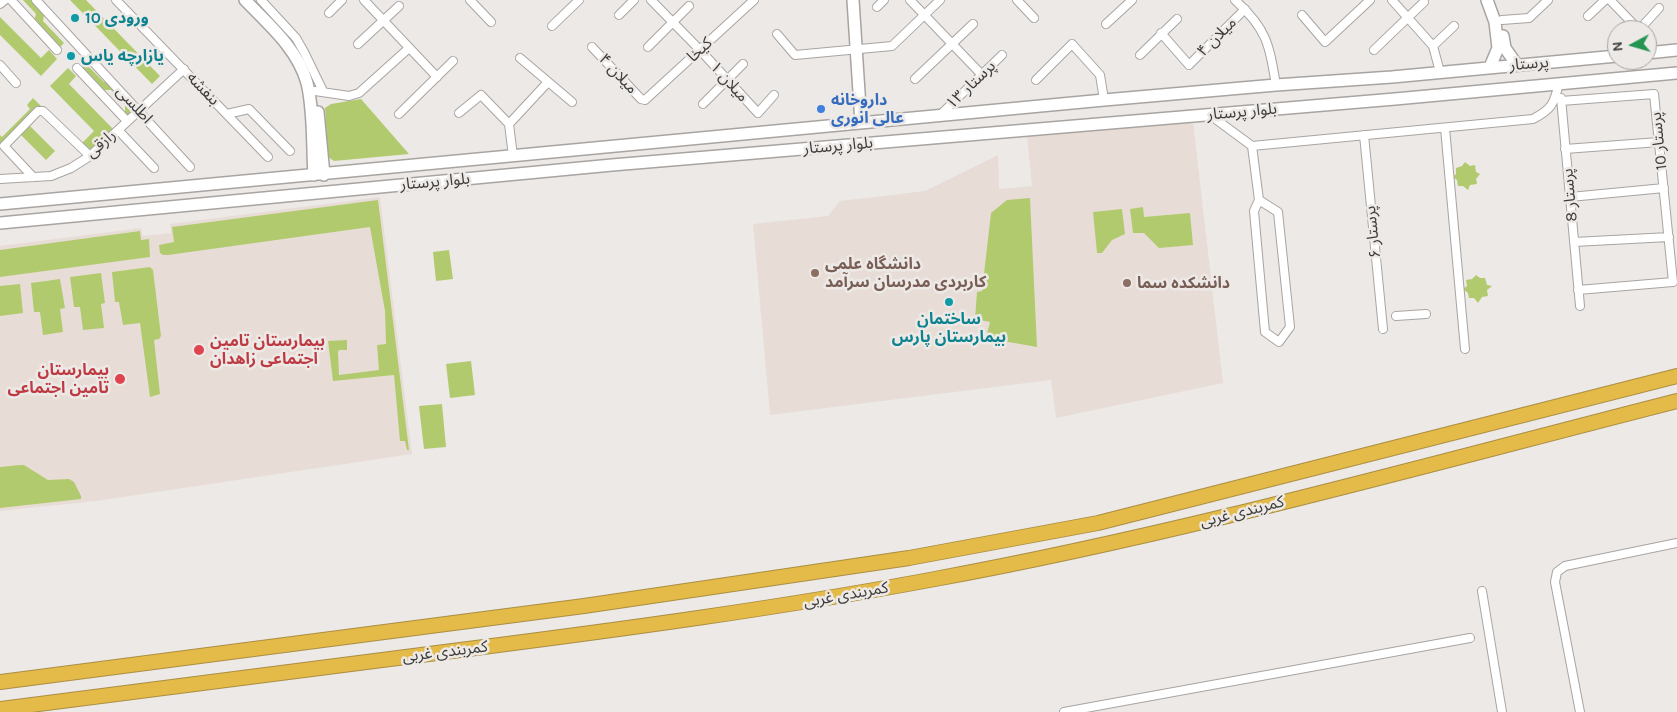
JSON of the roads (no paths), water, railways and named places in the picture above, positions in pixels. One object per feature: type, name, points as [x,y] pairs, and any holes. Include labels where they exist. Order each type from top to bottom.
[{"type":"highway","name":"کمربندی غربی","points":[[0,682],[584,606],[909,558],[1098,523],[1677,376]]},
{"type":"highway","name":"کمربندی غربی","points":[[0,709],[648,626],[809,602],[936,579],[1123,541],[1239,514],[1677,400]]},
{"type":"highway","points":[[20,712],[47,703]]},
{"type":"main road","points":[[245,0],[288,47],[307,82],[316,91]]},
{"type":"main road","points":[[255,0],[283,29],[299,50],[314,80],[319,175]]},
{"type":"main road","points":[[853,0],[861,123]]},
{"type":"main road","points":[[1487,0],[1495,22],[1498,48],[1490,67]]},
{"type":"main road","points":[[1495,0],[1502,20],[1505,48],[1517,65]]},
{"type":"main road","points":[[1657,52],[1677,50]]},
{"type":"main road","name":"پرستار","points":[[1440,72],[1607,57]]},
{"type":"main road","name":"بلوار پرستار","points":[[0,204],[940,115],[1440,72]]},
{"type":"main road","name":"بلوار پرستار","points":[[0,223],[612,165],[1210,115],[1677,73]]},
{"type":"main road","points":[[822,127],[824,148]]},
{"type":"main road","points":[[120,193],[123,212]]},
{"type":"street","points":[[0,4],[4,0]]},
{"type":"street","points":[[11,0],[57,50]]},
{"type":"street","name":"اطلسی","points":[[36,0],[190,167]]},
{"type":"street","name":"بنفشه","points":[[116,0],[268,157]]},
{"type":"street","points":[[261,0],[296,38],[316,91],[349,96],[359,93],[409,48]]},
{"type":"street","points":[[328,13],[342,0]]},
{"type":"street","points":[[364,0],[437,77]]},
{"type":"street","points":[[470,0],[491,22]]},
{"type":"street","points":[[619,15],[634,0]]},
{"type":"street","name":"میلان ۱","points":[[651,0],[700,50],[758,114],[774,95]]},
{"type":"street","name":"کیخا","points":[[645,100],[754,0]]},
{"type":"street","points":[[876,7],[884,0]]},
{"type":"street","points":[[910,0],[982,75]]},
{"type":"street","points":[[777,34],[795,55],[892,46],[940,0]]},
{"type":"street","points":[[1017,0],[1034,18]]},
{"type":"street","points":[[1106,24],[1131,0]]},
{"type":"street","points":[[1236,0],[1257,22],[1266,38],[1276,85]]},
{"type":"street","points":[[1302,15],[1325,42],[1370,0]]},
{"type":"street","points":[[1392,0],[1433,46],[1440,72]]},
{"type":"street","points":[[1502,20],[1529,18],[1548,0]]},
{"type":"street","points":[[1588,16],[1605,0]]},
{"type":"street","points":[[1610,0],[1629,20]]},
{"type":"street","points":[[552,26],[575,1]]},
{"type":"street","points":[[1374,50],[1424,2]]},
{"type":"street","points":[[358,44],[399,6]]},
{"type":"street","points":[[648,47],[689,6]]},
{"type":"street","points":[[1648,20],[1659,8]]},
{"type":"street","name":"میلان ۴","points":[[1161,33],[1189,65],[1245,9]]},
{"type":"street","points":[[1140,55],[1177,19]]},
{"type":"street","points":[[915,79],[973,24]]},
{"type":"street","points":[[1433,46],[1454,26]]},
{"type":"street","points":[[1036,80],[1072,44],[1100,75],[1104,100]]},
{"type":"street","name":"میلان ۴","points":[[592,47],[645,100]]},
{"type":"street","name":"پرستار ۱۳","points":[[940,115],[1002,55]]},
{"type":"street","points":[[520,58],[572,102]]},
{"type":"street","points":[[399,114],[453,61]]},
{"type":"street","points":[[703,104],[743,64]]},
{"type":"street","points":[[0,65],[16,83]]},
{"type":"street","points":[[77,68],[127,121]]},
{"type":"street","name":"رازقی","points":[[0,180],[55,175],[71,168],[90,156],[184,69]]},
{"type":"street","points":[[510,124],[548,82]]},
{"type":"street","points":[[1210,115],[1252,146],[1533,119],[1547,111],[1555,99],[1559,83]]},
{"type":"street","name":"پرستار 8","points":[[1559,83],[1580,306]]},
{"type":"street","name":"پرستار 10","points":[[1561,102],[1654,94],[1674,282],[1578,290]]},
{"type":"street","points":[[459,113],[481,95],[510,124],[513,156]]},
{"type":"street","name":"بنفشه","points":[[227,114],[249,109],[290,151]]},
{"type":"street","points":[[33,177],[4,146],[38,111],[43,111],[90,156]]},
{"type":"street","points":[[1445,128],[1466,349]]},
{"type":"street","points":[[118,130],[154,168]]},
{"type":"street","name":"پرستار ۶","points":[[1364,135],[1383,329]]},
{"type":"street","points":[[1565,149],[1660,142]]},
{"type":"street","points":[[1252,146],[1259,200],[1254,211],[1265,332],[1279,342],[1290,327],[1278,212],[1259,200]]},
{"type":"street","points":[[1570,197],[1664,188]]},
{"type":"street","points":[[1574,242],[1669,237]]},
{"type":"street","points":[[1396,316],[1426,314]]},
{"type":"street","points":[[1580,712],[1555,582],[1557,572],[1565,566],[1677,543]]},
{"type":"street","points":[[1482,591],[1502,712]]},
{"type":"street","points":[[1064,712],[1470,638]]},
{"type":"place","name":"ورودی 10","points":[[75,18]]},
{"type":"place","name":"یازارچه یاس","points":[[71,56]]},
{"type":"place","name":"داروخانه عالی انوری","points":[[821,109]]},
{"type":"place","name":"دانشگاه علمی کاربردی مدرسان سرآمد","points":[[815,273]]},
{"type":"place","name":"دانشکده سما","points":[[1127,283]]},
{"type":"place","name":"ساختمان بیمارستان پارس","points":[[949,302]]},
{"type":"place","name":"بیمارستان تامین اجتماعی زاهدان","points":[[199,350]]},
{"type":"place","name":"بیمارستان تامین اجتماعی","points":[[120,379]]}]
